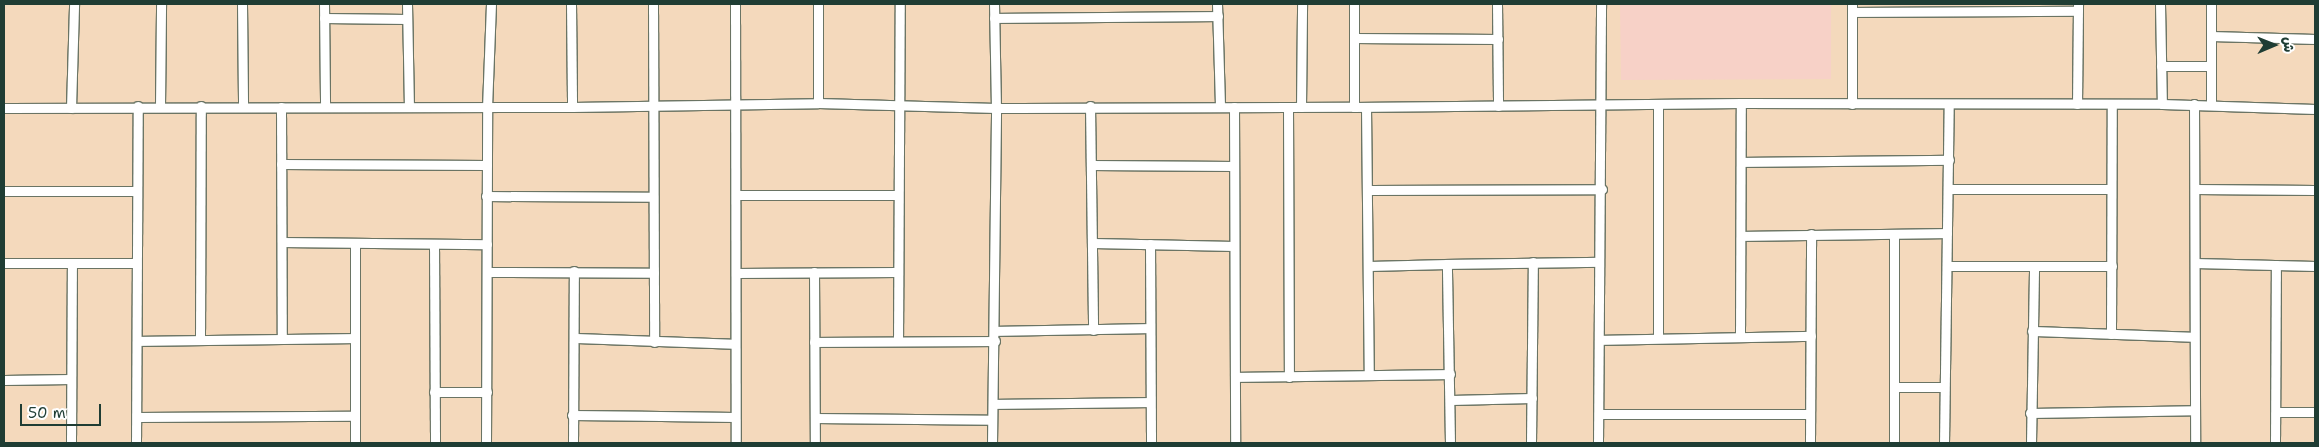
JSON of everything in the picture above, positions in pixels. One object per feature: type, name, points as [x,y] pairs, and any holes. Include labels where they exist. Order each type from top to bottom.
[{"type":"street","points":[[71,108],[74,4]]},
{"type":"street","points":[[160,106],[161,4]]},
{"type":"street","points":[[242,4],[242,106]]},
{"type":"street","points":[[324,4],[325,107]]},
{"type":"street","points":[[407,4],[409,107]]},
{"type":"street","points":[[486,443],[487,108],[491,4]]},
{"type":"street","points":[[572,4],[572,107]]},
{"type":"street","points":[[653,4],[651,106],[654,342]]},
{"type":"street","points":[[735,4],[736,273],[734,344],[736,443]]},
{"type":"street","points":[[818,4],[818,104]]},
{"type":"street","points":[[898,341],[896,272],[900,105],[900,4]]},
{"type":"street","points":[[992,443],[995,341],[996,108],[994,4]]},
{"type":"street","points":[[1218,4],[1220,107]]},
{"type":"street","points":[[1301,107],[1302,4]]},
{"type":"street","points":[[1354,4],[1354,107]]},
{"type":"street","points":[[1497,4],[1498,106]]},
{"type":"street","points":[[1598,443],[1599,262],[1603,105],[1601,4]]},
{"type":"street","points":[[2160,4],[2162,104]]},
{"type":"street","points":[[2211,4],[2211,105]]},
{"type":"street","points":[[1852,104],[1852,8],[2078,7],[2077,104]]},
{"type":"street","points":[[994,18],[1218,16]]},
{"type":"street","points":[[324,18],[407,19]]},
{"type":"street","points":[[2211,36],[2315,39]]},
{"type":"street","points":[[1354,38],[1498,39]]},
{"type":"street","points":[[2161,66],[2211,66]]},
{"type":"street","points":[[4,108],[138,106],[487,108],[818,104],[996,108],[1090,106],[1366,107],[1742,103],[1949,105],[2194,104],[2315,109]]},
{"type":"street","points":[[1740,337],[1742,103]]},
{"type":"street","points":[[1658,104],[1658,338]]},
{"type":"street","points":[[2111,334],[2112,104]]},
{"type":"street","points":[[2194,104],[2195,443]]},
{"type":"street","points":[[1944,443],[1949,105]]},
{"type":"street","points":[[136,443],[138,106]]},
{"type":"street","points":[[200,340],[201,106]]},
{"type":"street","points":[[1090,106],[1093,243],[1092,330]]},
{"type":"street","points":[[281,107],[282,339]]},
{"type":"street","points":[[1234,107],[1235,443]]},
{"type":"street","points":[[1288,107],[1289,377]]},
{"type":"street","points":[[1366,107],[1369,266],[1368,375]]},
{"type":"street","points":[[1741,162],[1948,160]]},
{"type":"street","points":[[282,164],[487,165]]},
{"type":"street","points":[[1091,164],[1234,166]]},
{"type":"street","points":[[1948,189],[2111,188]]},
{"type":"street","points":[[1368,190],[1602,189]]},
{"type":"street","points":[[2195,190],[2315,190]]},
{"type":"street","points":[[4,191],[136,192]]},
{"type":"street","points":[[736,195],[897,194]]},
{"type":"street","points":[[486,196],[653,197]]},
{"type":"street","points":[[1742,236],[1948,233]]},
{"type":"street","points":[[1810,443],[1811,234]]},
{"type":"street","points":[[1894,235],[1894,443]]},
{"type":"street","points":[[282,242],[488,244]]},
{"type":"street","points":[[1093,243],[1234,246]]},
{"type":"street","points":[[355,244],[355,443]]},
{"type":"street","points":[[434,244],[435,443]]},
{"type":"street","points":[[1150,244],[1149,402],[1151,443]]},
{"type":"street","points":[[1531,443],[1533,262]]},
{"type":"street","points":[[1369,266],[1599,262]]},
{"type":"street","points":[[4,263],[136,263]]},
{"type":"street","points":[[71,443],[72,263]]},
{"type":"street","points":[[2195,263],[2315,266]]},
{"type":"street","points":[[1448,264],[1450,443]]},
{"type":"street","points":[[2275,443],[2276,265]]},
{"type":"street","points":[[1947,266],[2034,268],[2112,266]]},
{"type":"street","points":[[2030,443],[2034,268]]},
{"type":"street","points":[[488,272],[574,271],[654,273]]},
{"type":"street","points":[[573,443],[574,271]]},
{"type":"street","points":[[814,272],[815,443]]},
{"type":"street","points":[[736,273],[896,272]]},
{"type":"street","points":[[995,331],[1150,328]]},
{"type":"street","points":[[2032,331],[2194,337]]},
{"type":"street","points":[[1599,340],[1811,336]]},
{"type":"street","points":[[137,341],[354,338]]},
{"type":"street","points":[[574,338],[734,344]]},
{"type":"street","points":[[814,342],[995,341]]},
{"type":"street","points":[[1236,377],[1450,374]]},
{"type":"street","points":[[4,380],[71,379]]},
{"type":"street","points":[[1895,387],[1944,388]]},
{"type":"street","points":[[434,392],[487,392]]},
{"type":"street","points":[[1451,400],[1532,398]]},
{"type":"street","points":[[993,404],[1149,402]]},
{"type":"street","points":[[2030,413],[2194,410]]},
{"type":"street","points":[[2276,412],[2315,412]]},
{"type":"street","points":[[572,414],[735,417]]},
{"type":"street","points":[[1599,414],[1810,414]]},
{"type":"street","points":[[137,417],[355,416]]},
{"type":"street","points":[[815,418],[992,420]]},
{"type":"shaded area","points":[[1620,4],[1831,4],[1831,79],[1621,80]]}]
